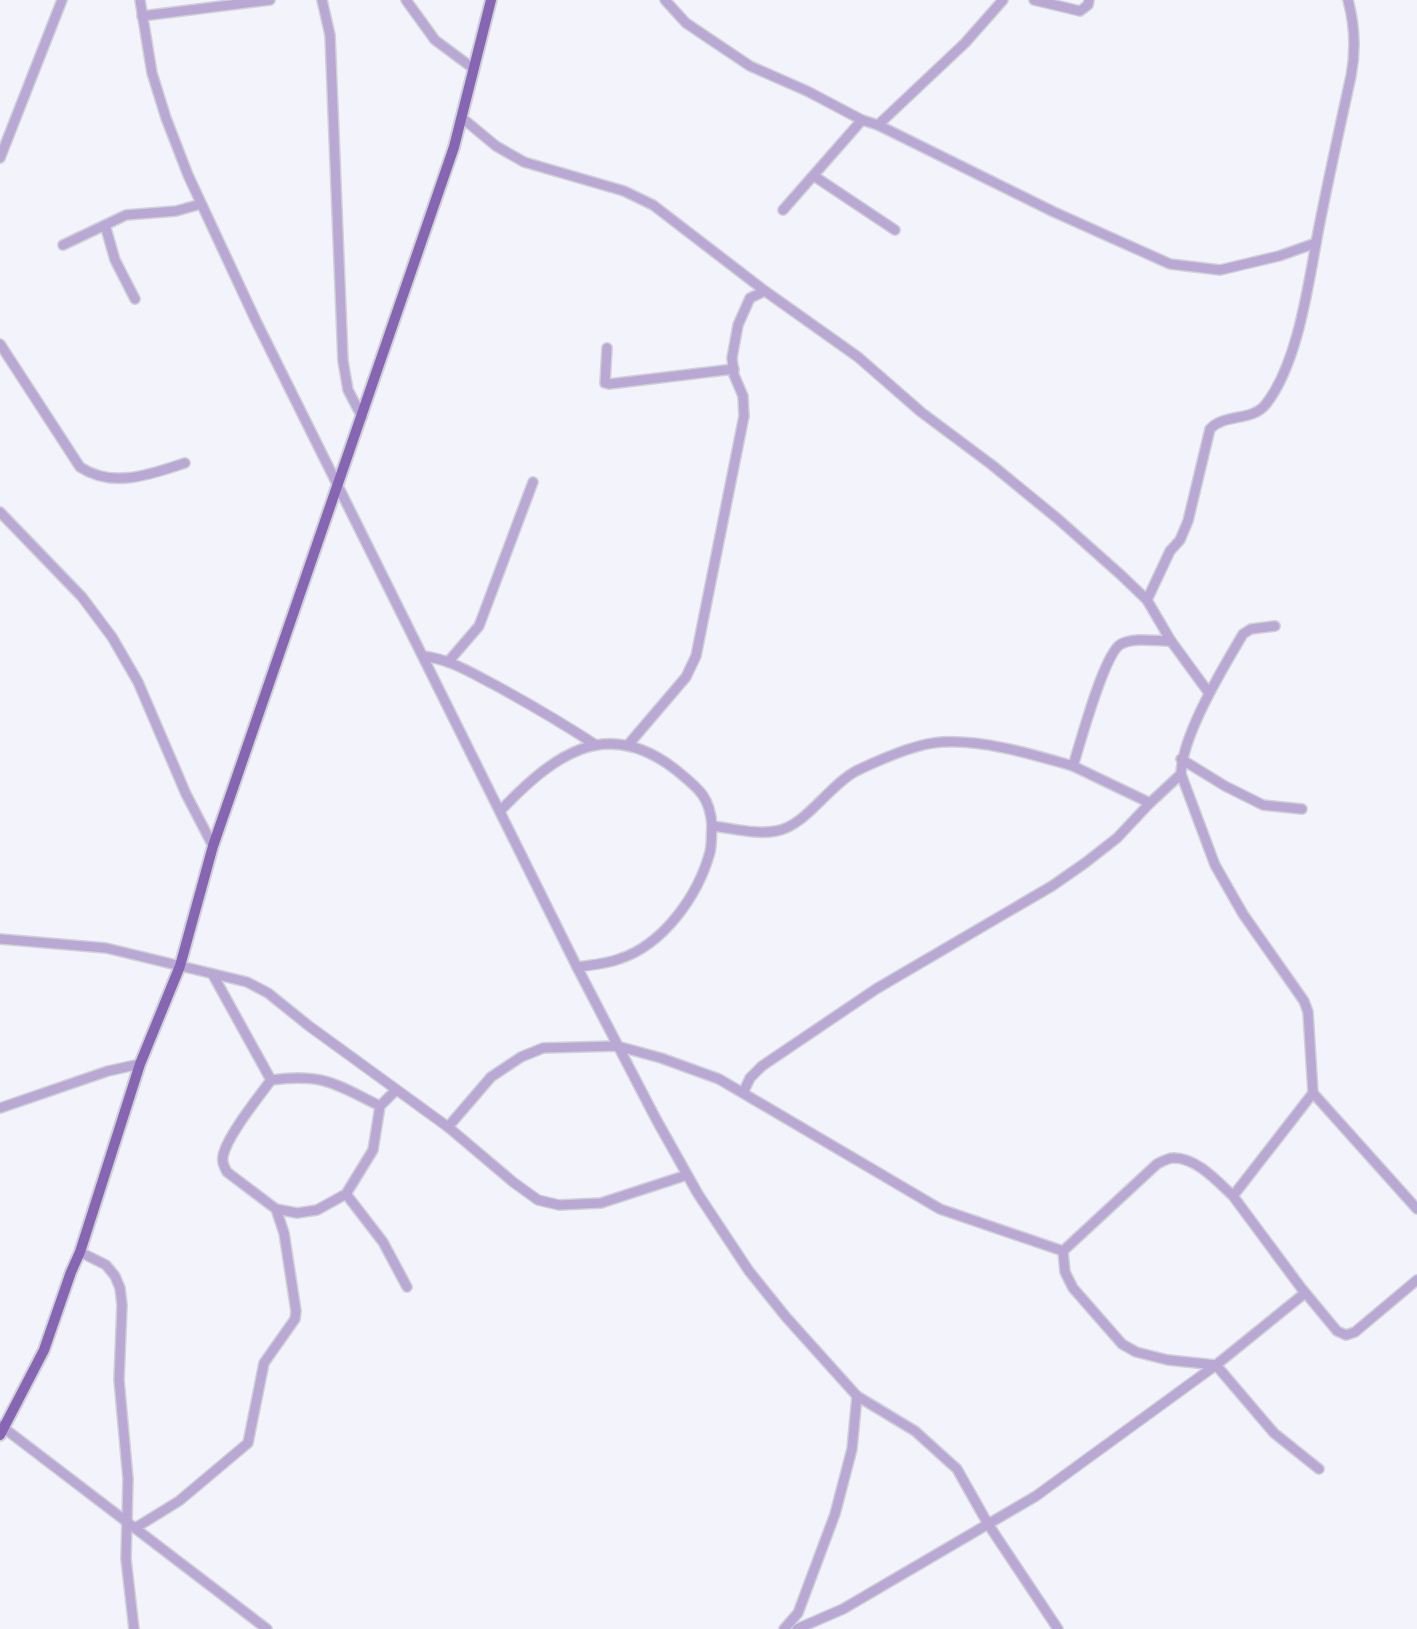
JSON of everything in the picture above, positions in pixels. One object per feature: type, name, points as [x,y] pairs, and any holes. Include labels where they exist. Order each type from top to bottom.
[{"type":"main road","points":[[1,1430],[44,1350],[80,1252],[140,1064],[180,966],[213,846],[454,147],[491,0]]},
{"type":"street","points":[[0,158],[62,0]]},
{"type":"street","points":[[140,0],[152,73],[166,118],[201,204],[256,321],[577,967],[687,1175],[749,1271],[857,1396],[915,1431],[957,1469],[988,1524],[1058,1629]]},
{"type":"street","points":[[142,16],[270,0]]},
{"type":"street","points":[[323,0],[330,35],[343,361],[348,390],[362,417]]},
{"type":"street","points":[[406,0],[435,40],[474,69]]},
{"type":"street","points":[[665,0],[686,23],[750,66],[878,125],[1054,212],[1170,264],[1220,270],[1279,256],[1316,243]]},
{"type":"street","points":[[878,125],[965,43],[1003,0]]},
{"type":"street","points":[[1034,0],[1080,11],[1088,5],[1089,0]]},
{"type":"street","points":[[1147,600],[1170,551],[1180,540],[1188,521],[1210,429],[1217,422],[1256,414],[1265,406],[1285,370],[1301,316],[1355,54],[1348,0]]},
{"type":"street","points":[[461,117],[496,146],[524,162],[624,191],[653,205],[765,291],[858,357],[921,412],[992,465],[1091,548],[1147,600],[1171,642],[1209,693]]},
{"type":"street","points":[[783,210],[863,120]]},
{"type":"street","points":[[814,176],[895,230]]},
{"type":"street","points":[[63,245],[126,215],[176,211],[201,204]]},
{"type":"street","points":[[105,225],[115,260],[135,299]]},
{"type":"street","points":[[628,745],[686,677],[696,656],[744,415],[743,396],[732,358],[738,325],[750,298],[765,291]]},
{"type":"street","points":[[0,344],[80,467],[88,473],[101,478],[137,478],[185,463]]},
{"type":"street","points":[[607,348],[605,383],[609,384],[734,369]]},
{"type":"street","points":[[448,662],[479,626],[533,482]]},
{"type":"street","points":[[0,512],[82,597],[112,637],[138,682],[186,794],[213,846]]},
{"type":"street","points":[[1275,626],[1251,629],[1243,634],[1209,693],[1181,759],[1181,774],[1215,865],[1243,914],[1304,1001],[1308,1012],[1313,1093],[1417,1209]]},
{"type":"street","points":[[1073,766],[1100,684],[1110,658],[1119,644],[1132,641],[1171,642]]},
{"type":"street","points":[[423,656],[448,662],[556,719],[596,745]]},
{"type":"street","points":[[712,826],[766,832],[794,825],[854,772],[898,753],[940,742],[1020,751],[1073,766],[1150,803]]},
{"type":"street","points":[[500,811],[553,762],[577,750],[596,745],[628,745],[666,762],[700,789],[711,808],[710,851],[684,907],[660,935],[641,949],[618,960],[577,967]]},
{"type":"street","points":[[1181,759],[1263,805],[1302,809]]},
{"type":"street","points":[[743,1093],[750,1078],[762,1066],[876,989],[1052,886],[1085,863],[1116,838],[1181,774]]},
{"type":"street","points":[[0,939],[106,948],[247,982],[268,993],[448,1127],[538,1200],[559,1205],[601,1203],[687,1175]]},
{"type":"street","points":[[213,975],[271,1080]]},
{"type":"street","points":[[448,1127],[491,1077],[522,1057],[543,1048],[617,1046],[661,1058],[719,1079],[940,1209],[1063,1251]]},
{"type":"street","points":[[0,1108],[108,1071],[140,1064]]},
{"type":"street","points":[[380,1106],[329,1081],[295,1077],[271,1080],[223,1153],[223,1163],[228,1172],[276,1209],[297,1213],[317,1210],[346,1194],[373,1150],[380,1106],[396,1090]]},
{"type":"street","points":[[1233,1196],[1313,1093]]},
{"type":"street","points":[[1063,1251],[1157,1164],[1173,1158],[1204,1170],[1233,1196],[1337,1331],[1346,1335],[1355,1332],[1417,1280]]},
{"type":"street","points":[[346,1194],[383,1242],[407,1287]]},
{"type":"street","points":[[131,1525],[179,1501],[248,1443],[264,1363],[295,1319],[296,1311],[284,1233],[276,1209]]},
{"type":"street","points":[[1063,1251],[1065,1272],[1073,1288],[1122,1344],[1136,1352],[1168,1360],[1216,1365],[1274,1433],[1319,1469]]},
{"type":"street","points":[[80,1252],[106,1265],[120,1288],[122,1305],[119,1380],[131,1525],[126,1559],[134,1629]]},
{"type":"street","points":[[797,1629],[843,1609],[1036,1496],[1216,1365],[1305,1293],[1302,1289]]},
{"type":"street","points":[[784,1629],[798,1613],[835,1514],[852,1449],[857,1396]]},
{"type":"street","points":[[1,1430],[267,1629]]}]
